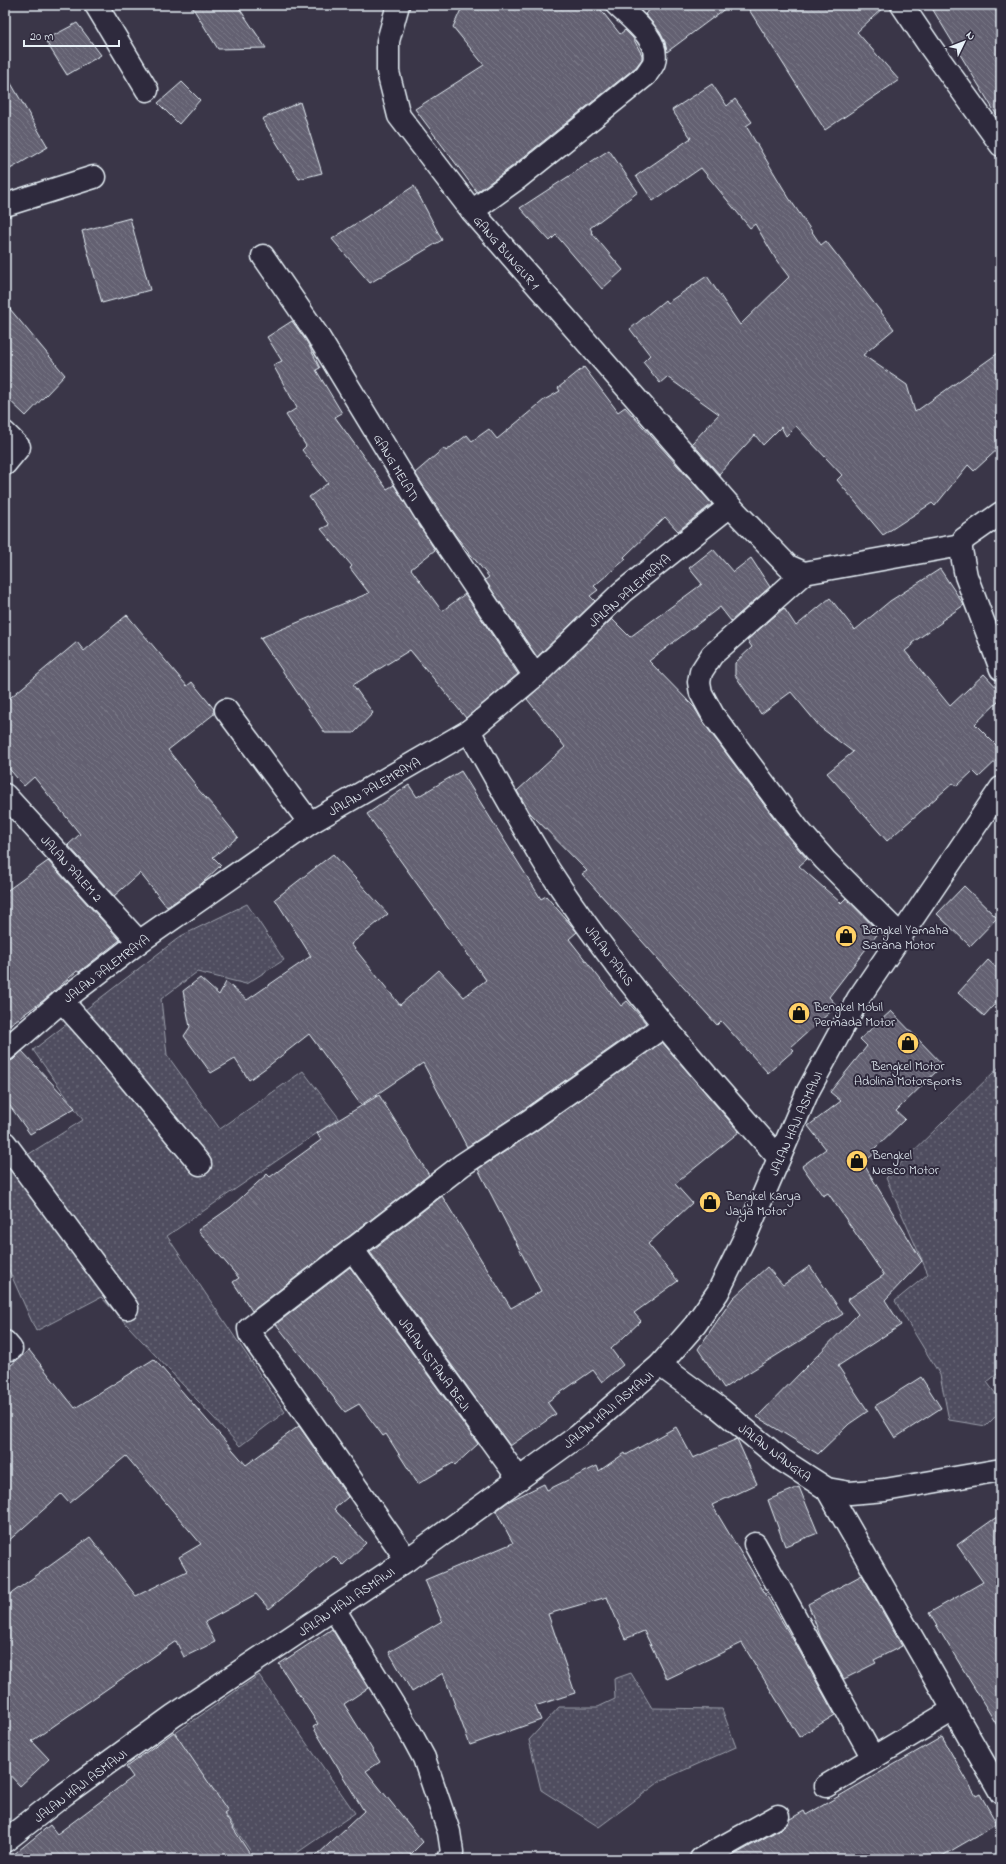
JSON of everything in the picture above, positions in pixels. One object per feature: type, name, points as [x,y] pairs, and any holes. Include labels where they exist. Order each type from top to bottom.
[{"type":"street","points":[[96,5],[147,90]]},
{"type":"street","points":[[398,5],[388,41],[388,72],[399,116],[472,211]]},
{"type":"street","name":"GANG BUNGUR 1","points":[[616,5],[649,38],[654,48],[654,62],[646,75],[518,178],[472,211],[730,506],[788,566],[804,573]]},
{"type":"street","points":[[902,5],[1001,145]]},
{"type":"street","points":[[5,205],[94,177]]},
{"type":"street","name":"GANG MELATI","points":[[263,256],[316,333],[424,511],[535,676]]},
{"type":"street","points":[[5,433],[19,447],[5,464]]},
{"type":"street","name":"JALAN PALEMRAYA","points":[[5,1050],[62,1000],[139,942],[310,823],[468,731],[535,676],[622,592],[730,506]]},
{"type":"street","points":[[1001,513],[964,539],[961,545],[966,576],[1001,669]]},
{"type":"street","points":[[900,935],[825,860],[798,829],[713,715],[701,694],[699,682],[701,672],[712,655],[804,573],[961,545]]},
{"type":"street","points":[[226,710],[310,823]]},
{"type":"street","name":"JALAN PAKIS","points":[[468,731],[549,870],[604,948],[664,1026],[779,1158]]},
{"type":"street","name":"JALAN HAJI ASMAWI","points":[[5,1841],[65,1794],[173,1716],[407,1560],[519,1479],[578,1436],[660,1365],[695,1325],[718,1292],[808,1090],[858,999],[1001,788]]},
{"type":"street","name":"JALAN PALEM 2","points":[[5,795],[139,942]]},
{"type":"street","points":[[62,1000],[200,1164]]},
{"type":"street","points":[[407,1560],[248,1331],[250,1327],[462,1165],[529,1121],[664,1026]]},
{"type":"street","points":[[5,1143],[126,1308]]},
{"type":"street","name":"JALAN ISTANA BEJI","points":[[352,1249],[519,1479]]},
{"type":"street","name":"JALAN NANGKA","points":[[660,1365],[719,1408],[782,1460],[827,1489],[850,1493],[885,1490],[1001,1470]]},
{"type":"street","points":[[827,1489],[1001,1793]]},
{"type":"street","points":[[755,1544],[873,1758]]},
{"type":"street","points":[[334,1609],[409,1730],[424,1758],[449,1832],[452,1852],[449,1859]]},
{"type":"street","points":[[826,1786],[953,1710]]},
{"type":"street","points":[[715,1856],[778,1816]]},
{"type":"shaded area","points":[[247,904],[284,960],[246,984],[197,972],[161,999],[167,1055],[220,1129],[303,1071],[339,1118],[167,1236],[285,1412],[240,1446],[101,1297],[36,1331],[5,1261],[5,1169],[83,1120],[33,1050],[181,936]]},
{"type":"shaded area","points":[[1001,1065],[1001,1371],[987,1382],[1001,1401],[1001,1411],[986,1426],[949,1420],[940,1375],[895,1301],[928,1274],[886,1178]]},
{"type":"shaded area","points":[[631,1673],[652,1708],[722,1709],[736,1747],[662,1780],[599,1827],[541,1790],[529,1740],[559,1707],[598,1707],[615,1699],[614,1679]]},
{"type":"shaded area","points":[[259,1675],[355,1813],[288,1859],[256,1859],[171,1736]]},
{"type":"building","points":[[191,5],[237,5],[266,48],[218,49]]},
{"type":"building","points":[[463,5],[597,5],[620,34],[625,30],[633,38],[642,55],[642,59],[636,67],[510,168],[477,192],[415,109],[484,65],[453,27]]},
{"type":"building","points":[[656,5],[730,5],[667,52],[665,42],[660,32],[645,14]]},
{"type":"building","points":[[746,5],[886,5],[857,32],[899,80],[825,130]]},
{"type":"building","points":[[930,5],[1001,5],[1001,122]]},
{"type":"building","points":[[77,23],[101,55],[67,75],[45,40]]},
{"type":"building","points":[[5,73],[48,147],[5,172]]},
{"type":"building","points":[[182,82],[200,100],[179,124],[158,103]]},
{"type":"building","points":[[712,84],[727,106],[735,99],[752,122],[746,126],[789,198],[821,245],[826,241],[894,329],[863,355],[907,385],[915,412],[1001,351],[1001,446],[974,471],[968,465],[935,506],[932,503],[883,535],[837,480],[842,475],[796,426],[786,436],[781,427],[763,445],[755,435],[719,474],[692,443],[719,414],[667,377],[660,383],[643,362],[650,355],[630,329],[665,300],[667,303],[707,276],[740,325],[789,277],[777,261],[755,224],[750,228],[701,168],[653,201],[636,176],[691,138],[672,110]]},
{"type":"building","points":[[300,102],[322,173],[299,179],[262,119]]},
{"type":"building","points":[[609,150],[638,192],[590,228],[592,231],[591,232],[623,270],[602,289],[556,235],[550,241],[520,208]]},
{"type":"building","points":[[414,186],[442,240],[370,283],[332,239]]},
{"type":"building","points":[[130,218],[150,290],[102,303],[82,231]]},
{"type":"building","points":[[5,303],[65,375],[26,416],[5,396]]},
{"type":"building","points":[[292,321],[307,342],[320,368],[316,370],[342,413],[335,417],[387,489],[394,485],[435,550],[411,569],[442,611],[465,594],[518,674],[466,718],[410,650],[353,685],[373,713],[354,733],[325,733],[260,638],[369,593],[350,568],[352,566],[321,529],[329,525],[309,497],[328,483],[302,450],[306,446],[286,415],[297,408],[273,365],[282,361],[267,337]]},
{"type":"building","points":[[584,367],[618,412],[625,407],[712,504],[678,531],[665,517],[624,557],[626,559],[594,586],[598,590],[590,596],[595,601],[537,657],[485,580],[489,577],[455,535],[415,473],[444,448],[446,451],[467,435],[472,441],[489,429],[497,439],[544,400],[560,391],[558,388]]},
{"type":"building","points":[[713,549],[733,572],[751,558],[770,587],[731,621],[720,607],[649,661],[694,707],[703,722],[788,837],[807,859],[799,866],[841,903],[846,898],[879,932],[829,997],[837,1006],[791,1047],[794,1050],[768,1073],[721,1021],[717,1025],[582,874],[587,871],[530,813],[517,791],[565,747],[527,699],[612,619],[630,637],[702,584],[689,568]]},
{"type":"building","points":[[940,569],[964,605],[912,643],[913,645],[905,651],[950,706],[984,674],[1001,692],[1001,699],[975,724],[1001,750],[1001,756],[979,777],[973,771],[957,786],[953,783],[887,841],[827,773],[853,752],[820,727],[791,692],[761,714],[735,675],[735,663],[752,647],[747,640],[784,608],[796,626],[830,598],[855,630],[890,601]]},
{"type":"building","points":[[127,615],[187,686],[192,682],[214,709],[214,714],[168,750],[195,784],[194,785],[238,837],[213,857],[221,865],[200,885],[167,907],[140,873],[114,896],[68,845],[80,834],[34,777],[24,786],[5,764],[5,702],[77,642],[84,651]]},
{"type":"building","points":[[461,771],[541,899],[546,896],[577,932],[569,939],[621,1006],[627,1001],[646,1023],[522,1111],[467,1147],[423,1063],[361,1105],[309,1034],[249,1080],[235,1059],[211,1073],[184,1036],[190,1027],[183,991],[200,978],[219,995],[226,982],[247,1000],[311,956],[275,899],[333,854],[388,914],[351,944],[400,1005],[439,970],[464,997],[486,980],[367,814],[409,785],[417,797]]},
{"type":"building","points":[[48,861],[120,940],[79,972],[77,971],[44,1000],[5,1028],[5,892]]},
{"type":"building","points":[[964,886],[997,918],[970,946],[937,914]]},
{"type":"building","points":[[988,960],[1001,972],[1001,997],[984,1016],[958,993]]},
{"type":"building","points":[[891,1011],[943,1065],[896,1111],[905,1119],[873,1150],[875,1153],[863,1163],[922,1261],[885,1300],[901,1325],[838,1366],[868,1411],[849,1424],[818,1454],[757,1417],[858,1314],[847,1300],[884,1275],[828,1193],[823,1196],[802,1166],[826,1149],[808,1126],[841,1101],[830,1092],[867,1046],[860,1039]]},
{"type":"building","points":[[662,1042],[739,1132],[675,1184],[692,1203],[648,1244],[678,1281],[634,1313],[641,1321],[611,1349],[623,1365],[602,1382],[593,1370],[547,1402],[556,1414],[510,1446],[370,1252],[442,1196],[511,1308],[541,1291],[478,1169],[536,1131]]},
{"type":"building","points":[[22,1051],[75,1108],[30,1134],[5,1099],[5,1062],[13,1060]]},
{"type":"building","points":[[379,1095],[429,1175],[252,1311],[233,1282],[239,1278],[198,1230],[231,1207],[267,1174],[270,1177],[321,1140],[317,1133]]},
{"type":"building","points":[[810,1266],[843,1314],[724,1388],[698,1349],[733,1298],[767,1267],[783,1285]]},
{"type":"building","points":[[350,1267],[478,1444],[455,1465],[453,1463],[418,1484],[386,1434],[383,1436],[359,1404],[345,1412],[276,1324]]},
{"type":"building","points":[[29,1350],[75,1408],[154,1359],[246,1465],[299,1426],[348,1497],[334,1509],[366,1543],[343,1565],[334,1556],[269,1609],[256,1594],[205,1622],[215,1642],[184,1657],[176,1641],[32,1741],[49,1759],[20,1786],[5,1770],[5,1598],[90,1537],[136,1596],[187,1571],[179,1557],[201,1544],[126,1456],[69,1503],[61,1494],[5,1544],[5,1370]]},
{"type":"building","points":[[921,1377],[941,1408],[895,1438],[875,1406]]},
{"type":"building","points":[[676,1427],[693,1458],[737,1439],[757,1484],[712,1505],[795,1643],[835,1715],[799,1737],[742,1643],[667,1679],[644,1631],[625,1639],[607,1597],[548,1614],[575,1693],[535,1706],[541,1720],[470,1745],[443,1673],[412,1692],[389,1652],[442,1621],[425,1580],[513,1543],[496,1511],[509,1501],[544,1484],[547,1490],[597,1466],[599,1471],[625,1453],[626,1455]]},
{"type":"building","points":[[799,1487],[818,1533],[785,1546],[768,1500]]},
{"type":"building","points":[[1001,1514],[1001,1732],[929,1613],[983,1582],[957,1545]]},
{"type":"building","points":[[862,1575],[902,1646],[874,1660],[876,1663],[844,1679],[821,1638],[808,1604]]},
{"type":"building","points":[[332,1629],[368,1688],[344,1704],[380,1762],[366,1771],[423,1842],[406,1859],[313,1859],[364,1811],[313,1727],[318,1724],[279,1664]]},
{"type":"building","points":[[174,1732],[228,1811],[224,1814],[253,1859],[8,1859],[50,1825],[57,1834],[133,1777],[126,1767]]},
{"type":"building","points":[[942,1737],[976,1796],[980,1794],[997,1824],[937,1859],[727,1859],[784,1827],[790,1819],[804,1811],[806,1815]]},
{"type":"place","name":"Bengkel Yamaha Sarana Motor","points":[[846,936]]},
{"type":"place","name":"Bengkel Mobil Permada Motor","points":[[799,1013]]},
{"type":"place","name":"Bengkel Motor Adolina Motorsports","points":[[908,1043]]},
{"type":"place","name":"Bengkel Nesco Motor","points":[[857,1161]]},
{"type":"place","name":"Bengkel Karya Jaya Motor","points":[[710,1202]]}]
